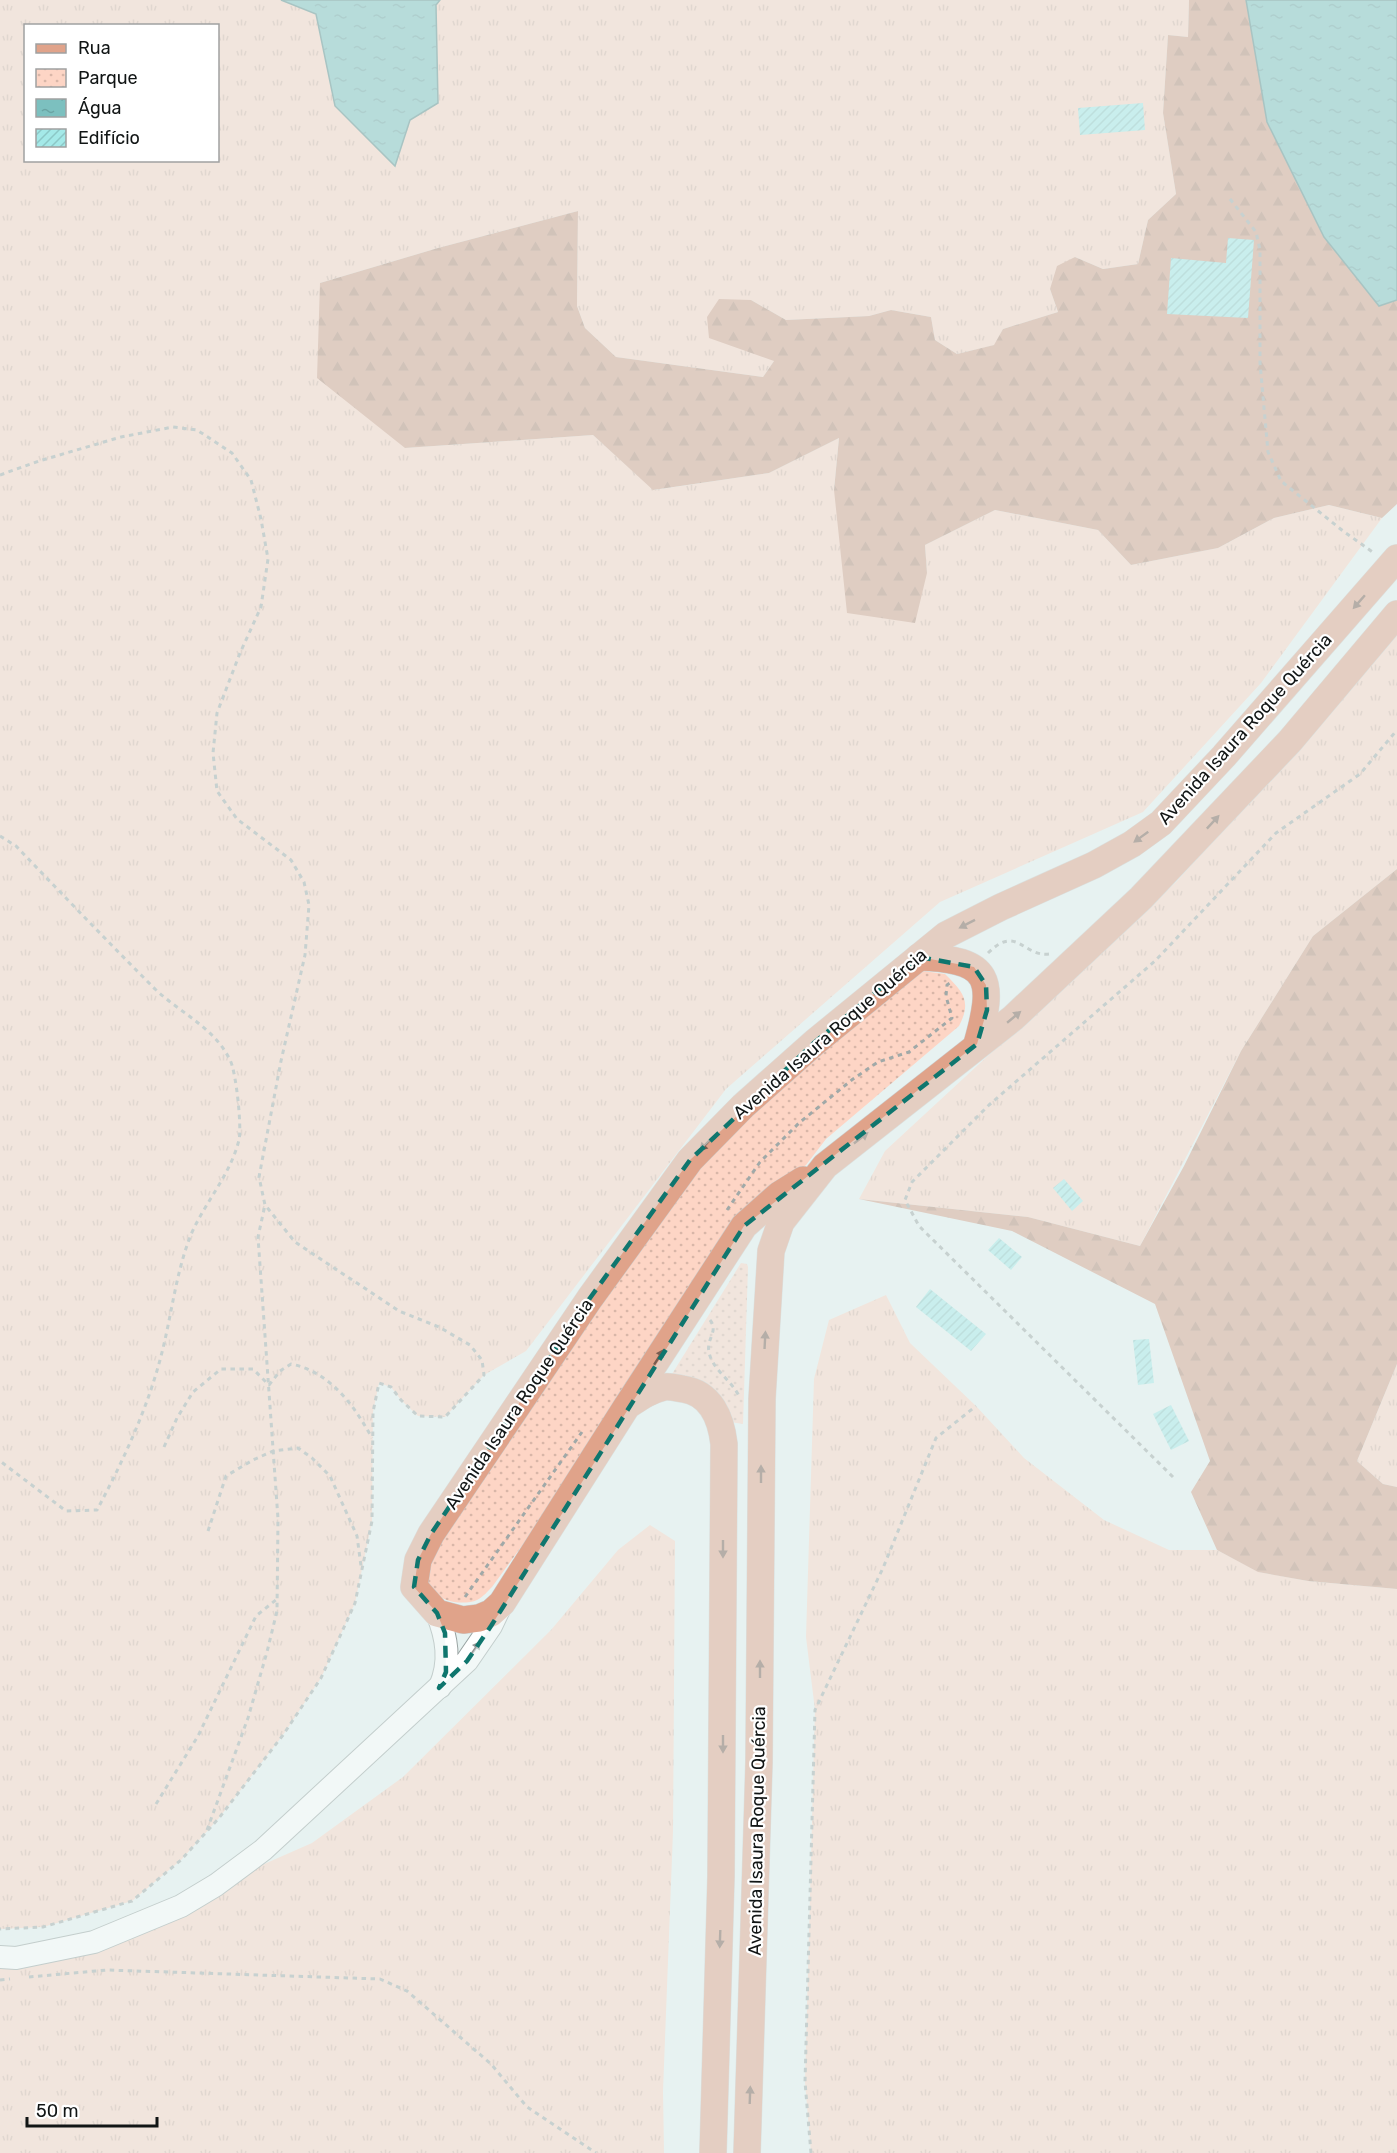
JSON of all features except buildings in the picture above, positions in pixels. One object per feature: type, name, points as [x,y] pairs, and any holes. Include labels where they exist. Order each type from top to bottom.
[{"type":"main road","name":"Avenida Isaura Roque Quércia","points":[[1394,561],[1232,747],[1161,823],[1132,844],[1094,865],[946,935],[815,1042],[743,1106],[684,1169],[590,1298],[431,1534],[418,1560],[414,1587],[437,1613],[463,1620],[479,1618],[491,1613],[502,1603],[744,1226],[779,1196],[825,1166],[977,1044],[1013,1018],[1141,898],[1290,741],[1397,614]]},
{"type":"main road","points":[[919,957],[955,960],[974,967],[987,985],[987,1010],[977,1044]]},
{"type":"main road","name":"Avenida Isaura Roque Quércia","points":[[747,2153],[759,1762],[762,1399],[771,1251],[781,1222],[825,1166]]},
{"type":"main road","name":"Avenida Isaura Roque Quércia","points":[[627,1406],[649,1392],[666,1386],[688,1389],[704,1397],[716,1412],[723,1436],[722,1807],[713,2153]]},
{"type":"street","points":[[0,1957],[16,1958],[94,1942],[181,1906],[216,1885],[264,1850],[467,1661],[491,1626],[502,1603]]},
{"type":"street","points":[[437,1613],[445,1633],[447,1653],[446,1672],[439,1688]]},
{"type":"path","points":[[1230,199],[1256,232],[1260,250],[1260,363],[1268,452],[1281,481],[1343,531],[1394,561]]},
{"type":"path","points":[[0,475],[39,460],[121,437],[173,428],[197,430],[232,453],[251,480],[261,519],[267,559],[261,607],[240,652],[217,713],[213,753],[217,791],[237,819],[291,861],[304,882],[309,905],[305,955],[259,1177],[265,1205],[258,1237],[278,1519],[278,1599],[267,1652],[248,1718],[207,1832]]},
{"type":"path","points":[[1173,1477],[919,1226],[905,1200],[912,1182],[989,1105],[1155,961],[1276,833],[1360,774],[1397,730]]},
{"type":"path","points":[[0,836],[16,846],[157,991],[207,1029],[231,1060],[237,1095],[240,1138],[230,1167],[190,1237],[179,1276],[172,1314],[147,1398],[115,1477],[97,1510],[66,1511],[0,1461]]},
{"type":"path","points":[[0,1929],[43,1927],[132,1901],[181,1860],[207,1832],[283,1736],[321,1678],[355,1603],[372,1521],[373,1412],[378,1383],[391,1387],[401,1401],[418,1416],[445,1417],[484,1375],[482,1360],[470,1345],[439,1327],[399,1311],[295,1242],[265,1205]]},
{"type":"path","points":[[269,1385],[280,1371],[291,1364],[308,1367],[324,1378],[358,1412],[373,1440]]},
{"type":"path","points":[[164,1447],[177,1418],[193,1392],[221,1369],[253,1370],[269,1385]]},
{"type":"path","points":[[811,2153],[805,2082],[815,1710],[883,1568],[936,1438],[976,1406]]},
{"type":"path","points":[[208,1531],[226,1476],[273,1451],[298,1448],[330,1476],[357,1536],[362,1570]]},
{"type":"path","points":[[156,1804],[198,1736],[256,1616],[278,1599]]},
{"type":"path","points":[[24,1978],[107,1970],[380,1979],[415,1997],[491,2064],[527,2107],[596,2153]]},
{"type":"path","points":[[0,1980],[12,1979]]},
{"type":"highlighted area","points":[[919,957],[974,967],[986,985],[987,1010],[977,1044],[744,1226],[491,1626],[467,1661],[439,1688],[446,1672],[445,1633],[437,1613],[414,1587],[418,1560],[431,1534],[590,1298],[690,1160],[815,1042]]},
{"type":"green space","points":[[0,0],[281,0],[316,14],[335,106],[395,165],[410,120],[436,5],[440,0],[1189,0],[1188,37],[1168,35],[1163,113],[1176,194],[1148,220],[1138,264],[1103,269],[1075,257],[1050,289],[1058,312],[1003,329],[995,345],[957,354],[935,340],[931,317],[891,310],[869,316],[786,320],[751,300],[774,361],[763,377],[616,357],[585,328],[577,306],[578,211],[438,248],[320,283],[405,448],[593,435],[654,490],[769,473],[839,438],[834,490],[927,573],[925,545],[995,510],[1098,530],[1131,565],[1218,548],[1274,518],[1329,505],[1382,518],[1261,683],[1143,812],[940,902],[726,1089],[526,1351],[484,1375],[445,1417],[418,1416],[391,1387],[379,1383],[373,1412],[372,1521],[355,1603],[321,1678],[283,1735],[219,1818],[181,1860],[132,1901],[43,1927],[0,1929]]},
{"type":"green space","points":[[1189,0],[1246,0],[1379,306],[1397,300],[1397,504],[1382,518],[1329,505],[1274,518],[1218,548],[1131,565],[1098,530],[995,510],[925,545],[927,573],[915,623],[847,613],[834,490],[839,438],[769,473],[653,490],[593,435],[405,448],[317,378],[320,283],[438,248],[578,211],[577,306],[585,328],[616,357],[763,377],[774,361],[709,338],[707,317],[719,299],[751,300],[786,320],[869,316],[891,310],[931,317],[935,340],[957,354],[994,345],[1003,329],[1058,312],[1050,289],[1057,266],[1075,257],[1103,269],[1138,264],[1148,220],[1176,194],[1163,113],[1168,35],[1188,37]]},
{"type":"green space","points":[[1397,632],[1397,869],[1313,936],[1241,1051],[1140,1246],[1028,1217],[859,1199],[885,1151],[1177,881]]},
{"type":"green space","points":[[1397,869],[1397,1364],[1357,1461],[1383,1484],[1397,1487],[1397,1589],[1308,1581],[1258,1572],[1217,1550],[1191,1492],[1210,1461],[1155,1304],[1012,1231],[859,1199],[1028,1217],[1140,1246],[1184,1166],[1241,1051],[1313,936]]},
{"type":"green space","points":[[923,971],[945,974],[961,992],[964,997],[965,1010],[959,1026],[826,1139],[806,1165],[786,1182],[492,1587],[472,1602],[454,1602],[440,1597],[428,1582],[425,1561],[564,1352],[727,1130]]},
{"type":"green space","points":[[741,1263],[747,1264],[748,1267],[743,1424],[724,1421],[672,1374]]},
{"type":"green space","points":[[886,1295],[910,1343],[976,1406],[1024,1458],[1104,1520],[1169,1550],[1217,1550],[1259,1572],[1308,1581],[1397,1589],[1397,2153],[811,2153],[805,2082],[815,1710],[806,1637],[814,1379],[829,1320]]},
{"type":"green space","points":[[1397,1364],[1397,1487],[1383,1484],[1357,1461]]},
{"type":"green space","points":[[650,1525],[675,1541],[673,1831],[663,2091],[664,2153],[0,2153],[0,1957],[94,1942],[312,1843],[403,1777],[551,1630],[618,1550]]},
{"type":"water","points":[[281,0],[440,0],[436,5],[438,103],[410,120],[395,166],[335,106],[316,14]]},
{"type":"water","points":[[1246,0],[1397,0],[1397,300],[1379,306],[1324,237],[1267,122]]}]
